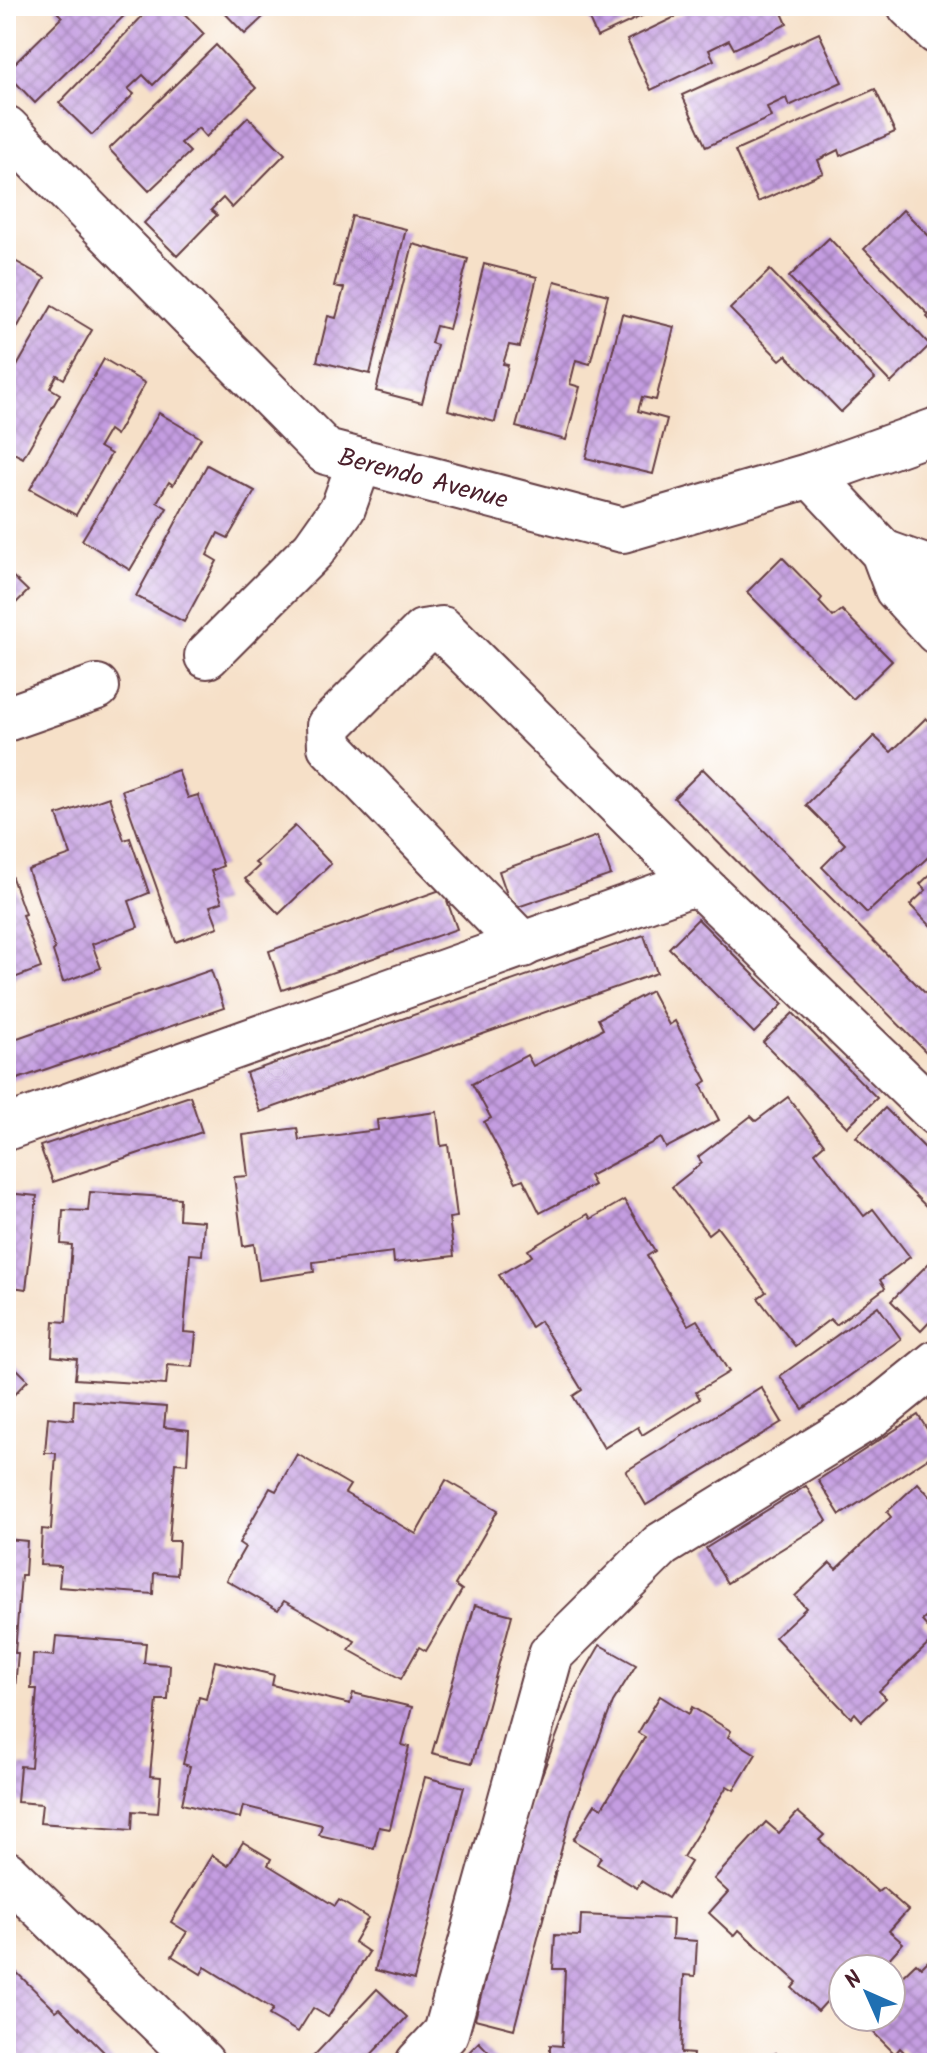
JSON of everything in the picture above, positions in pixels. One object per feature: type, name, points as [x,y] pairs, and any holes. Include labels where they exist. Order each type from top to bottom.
[{"type":"street","points":[[910,6],[937,32]]},
{"type":"street","name":"Berendo Avenue","points":[[6,128],[326,452],[623,530],[811,475],[937,430]]},
{"type":"street","points":[[207,656],[314,549],[343,508],[360,461]]},
{"type":"street","points":[[811,475],[883,552],[897,589],[937,632]]},
{"type":"street","points":[[883,552],[925,567],[937,578]]},
{"type":"street","points":[[523,945],[330,746],[329,726],[423,632],[442,629],[937,1114]]},
{"type":"street","points":[[6,719],[97,687]]},
{"type":"street","points":[[6,1128],[697,882]]},
{"type":"street","points":[[418,2063],[446,2033],[551,1654],[661,1545],[869,1417],[937,1362]]},
{"type":"street","points":[[6,1873],[202,2063]]},
{"type":"building","points":[[59,6],[134,6],[35,103],[6,72],[62,17],[55,10]]},
{"type":"building","points":[[152,6],[177,6],[204,34],[153,85],[143,75],[128,89],[134,94],[92,135],[59,103]]},
{"type":"building","points":[[218,6],[275,6],[245,34]]},
{"type":"building","points":[[583,6],[663,6],[597,37]]},
{"type":"building","points":[[698,6],[779,6],[787,24],[734,49],[729,40],[709,50],[714,60],[651,90],[627,40]]},
{"type":"building","points":[[819,33],[842,82],[789,106],[786,98],[767,107],[771,117],[706,147],[682,95]]},
{"type":"building","points":[[216,45],[256,88],[206,137],[198,128],[181,143],[190,152],[149,191],[109,149]]},
{"type":"building","points":[[875,89],[895,132],[840,156],[838,150],[818,160],[823,173],[758,202],[735,151]]},
{"type":"building","points":[[248,117],[285,154],[232,208],[223,198],[211,210],[217,215],[177,256],[144,223]]},
{"type":"building","points":[[903,210],[937,244],[937,327],[864,249]]},
{"type":"building","points":[[352,216],[406,229],[370,374],[317,361],[328,316],[336,318],[344,288],[334,286]]},
{"type":"building","points":[[829,238],[930,345],[891,383],[789,277]]},
{"type":"building","points":[[413,244],[468,259],[449,329],[436,326],[431,343],[437,345],[422,403],[376,391]]},
{"type":"building","points":[[6,256],[45,278],[17,328],[6,321]]},
{"type":"building","points":[[484,264],[537,277],[520,347],[509,345],[503,364],[508,365],[495,422],[448,410]]},
{"type":"building","points":[[770,270],[875,379],[841,412],[786,355],[780,360],[730,309]]},
{"type":"building","points":[[555,281],[608,295],[590,364],[576,360],[570,384],[580,387],[566,440],[516,427]]},
{"type":"building","points":[[52,306],[92,330],[64,379],[57,375],[50,388],[60,394],[23,458],[6,449],[6,385]]},
{"type":"building","points":[[622,314],[674,327],[656,400],[642,397],[638,411],[667,419],[653,474],[586,458]]},
{"type":"building","points":[[104,359],[145,383],[116,435],[109,430],[99,447],[111,454],[76,515],[30,489]]},
{"type":"building","points":[[159,413],[201,438],[173,485],[169,482],[157,502],[167,508],[130,570],[82,540]]},
{"type":"building","points":[[207,465],[255,491],[228,538],[218,533],[207,555],[217,561],[184,622],[136,596]]},
{"type":"building","points":[[782,557],[822,598],[819,602],[833,617],[842,610],[892,661],[853,699],[747,592]]},
{"type":"building","points":[[6,570],[28,591],[6,613]]},
{"type":"building","points":[[926,718],[937,729],[937,849],[867,913],[822,867],[845,844],[806,805],[874,736],[891,752]]},
{"type":"building","points":[[703,769],[937,1005],[937,1063],[674,798]]},
{"type":"building","points":[[178,770],[188,798],[198,795],[223,866],[211,871],[222,902],[210,906],[218,927],[176,942],[122,790]]},
{"type":"building","points":[[109,797],[124,840],[130,838],[149,893],[129,901],[138,927],[92,944],[101,968],[63,982],[28,870],[71,855],[57,815]]},
{"type":"building","points":[[295,826],[331,864],[279,914],[245,879],[259,866],[255,863]]},
{"type":"building","points":[[597,836],[611,875],[512,909],[499,871]]},
{"type":"building","points":[[6,861],[41,968],[6,981]]},
{"type":"building","points":[[937,868],[937,932],[910,905],[926,890],[920,884]]},
{"type":"building","points":[[443,889],[457,929],[282,990],[269,951]]},
{"type":"building","points":[[698,919],[783,1004],[754,1033],[669,948]]},
{"type":"building","points":[[644,935],[657,973],[260,1112],[246,1073]]},
{"type":"building","points":[[211,970],[224,1008],[6,1083],[6,1042]]},
{"type":"building","points":[[651,991],[669,1025],[675,1021],[707,1081],[701,1085],[719,1120],[666,1148],[661,1138],[589,1176],[594,1185],[540,1213],[523,1179],[516,1182],[484,1122],[491,1118],[472,1084],[527,1055],[533,1066],[603,1029],[598,1019]]},
{"type":"building","points":[[793,1013],[877,1098],[847,1127],[763,1042]]},
{"type":"building","points":[[190,1096],[202,1132],[53,1182],[40,1146]]},
{"type":"building","points":[[788,1097],[824,1144],[815,1152],[864,1216],[873,1209],[910,1257],[880,1280],[885,1288],[836,1325],[830,1319],[795,1346],[758,1298],[766,1292],[717,1227],[708,1234],[672,1187],[702,1163],[698,1157],[751,1116],[756,1121]]},
{"type":"building","points":[[885,1108],[937,1160],[937,1217],[856,1137]]},
{"type":"building","points":[[437,1112],[441,1146],[448,1145],[457,1217],[449,1218],[454,1256],[394,1263],[393,1252],[313,1262],[314,1272],[259,1280],[254,1244],[243,1246],[234,1177],[248,1176],[243,1135],[297,1128],[299,1140],[378,1130],[377,1120]]},
{"type":"building","points":[[90,1192],[180,1198],[179,1219],[204,1221],[202,1255],[190,1254],[184,1332],[196,1333],[193,1367],[168,1365],[166,1385],[75,1379],[77,1359],[52,1356],[54,1321],[66,1322],[72,1245],[61,1244],[63,1210],[88,1211]]},
{"type":"building","points":[[6,1193],[37,1196],[26,1289],[6,1286]]},
{"type":"building","points":[[624,1200],[655,1251],[647,1256],[688,1325],[697,1320],[729,1372],[696,1392],[700,1399],[642,1435],[638,1427],[604,1448],[573,1396],[582,1390],[540,1321],[531,1327],[499,1275],[532,1256],[528,1250],[588,1214],[591,1219]]},
{"type":"building","points":[[937,1255],[937,1314],[921,1331],[891,1301]]},
{"type":"building","points":[[878,1306],[901,1339],[803,1409],[780,1376]]},
{"type":"building","points":[[6,1358],[28,1380],[6,1403]]},
{"type":"building","points":[[761,1387],[782,1422],[646,1505],[626,1471]]},
{"type":"building","points":[[74,1400],[166,1407],[164,1427],[189,1430],[187,1464],[175,1463],[169,1541],[179,1541],[177,1575],[154,1573],[153,1594],[59,1587],[61,1566],[40,1565],[42,1529],[51,1530],[56,1453],[45,1453],[48,1417],[73,1420]]},
{"type":"building","points":[[918,1415],[937,1445],[937,1452],[840,1515],[818,1480]]},
{"type":"building","points":[[297,1454],[350,1485],[345,1493],[416,1534],[446,1480],[498,1510],[455,1585],[462,1590],[426,1651],[419,1647],[401,1679],[349,1650],[355,1641],[284,1601],[278,1610],[226,1580],[245,1547],[239,1543],[270,1488],[276,1491]]},
{"type":"building","points":[[918,1483],[937,1504],[937,1607],[922,1621],[936,1637],[879,1691],[886,1698],[862,1721],[855,1713],[851,1718],[775,1637],[806,1608],[795,1596],[830,1563],[836,1569],[891,1517],[887,1512]]},
{"type":"building","points":[[806,1486],[827,1521],[727,1583],[706,1548]]},
{"type":"building","points":[[6,1539],[27,1541],[25,1575],[21,1575],[15,1688],[6,1687]]},
{"type":"building","points":[[475,1605],[512,1615],[472,1763],[432,1753]]},
{"type":"building","points":[[56,1636],[146,1643],[144,1663],[170,1665],[168,1700],[157,1700],[150,1776],[161,1777],[158,1813],[133,1811],[132,1830],[40,1823],[42,1804],[17,1802],[20,1766],[31,1767],[37,1689],[31,1689],[33,1654],[54,1656]]},
{"type":"building","points":[[600,1645],[636,1665],[613,1702],[572,1809],[514,2029],[475,2019],[529,1809],[574,1690]]},
{"type":"building","points":[[215,1661],[274,1675],[272,1685],[350,1704],[353,1693],[412,1707],[402,1745],[409,1747],[390,1829],[379,1827],[374,1848],[319,1835],[322,1825],[243,1806],[240,1818],[182,1804],[190,1766],[183,1764],[199,1697],[206,1699]]},
{"type":"building","points":[[660,1696],[689,1714],[692,1707],[731,1731],[728,1737],[756,1754],[734,1790],[727,1786],[683,1857],[691,1862],[668,1898],[641,1881],[637,1888],[597,1864],[601,1857],[573,1840],[595,1804],[602,1808],[645,1737],[638,1733]]},
{"type":"building","points":[[425,1777],[464,1787],[414,1980],[375,1970]]},
{"type":"building","points":[[798,1812],[824,1835],[819,1840],[878,1892],[883,1888],[908,1910],[889,1931],[903,1943],[894,1953],[827,1953],[827,2001],[818,2011],[792,1988],[797,1982],[739,1930],[734,1936],[709,1913],[728,1892],[714,1879],[766,1822],[779,1833]]},
{"type":"building","points":[[243,1842],[271,1859],[268,1865],[335,1906],[339,1900],[368,1918],[354,1942],[369,1952],[328,2017],[313,2008],[298,2032],[269,2015],[273,2009],[205,1967],[201,1974],[172,1956],[187,1932],[171,1922],[212,1855],[228,1866]]},
{"type":"building","points":[[581,1915],[673,1919],[672,1939],[697,1941],[695,1976],[684,1975],[681,2053],[693,2054],[692,2063],[550,2063],[550,2045],[562,2046],[565,1969],[553,1969],[555,1935],[580,1936]]},
{"type":"building","points":[[937,1952],[937,2063],[915,2063],[900,2048],[895,2054],[874,2033],[907,2033],[907,1972],[916,1963],[921,1968]]},
{"type":"building","points":[[6,1962],[56,2011],[60,2008],[115,2063],[6,2063]]},
{"type":"building","points":[[377,1989],[407,2017],[363,2063],[307,2063]]},
{"type":"building","points":[[479,2042],[499,2063],[458,2063]]},
{"type":"building","points":[[776,2053],[784,2063],[764,2063]]}]
